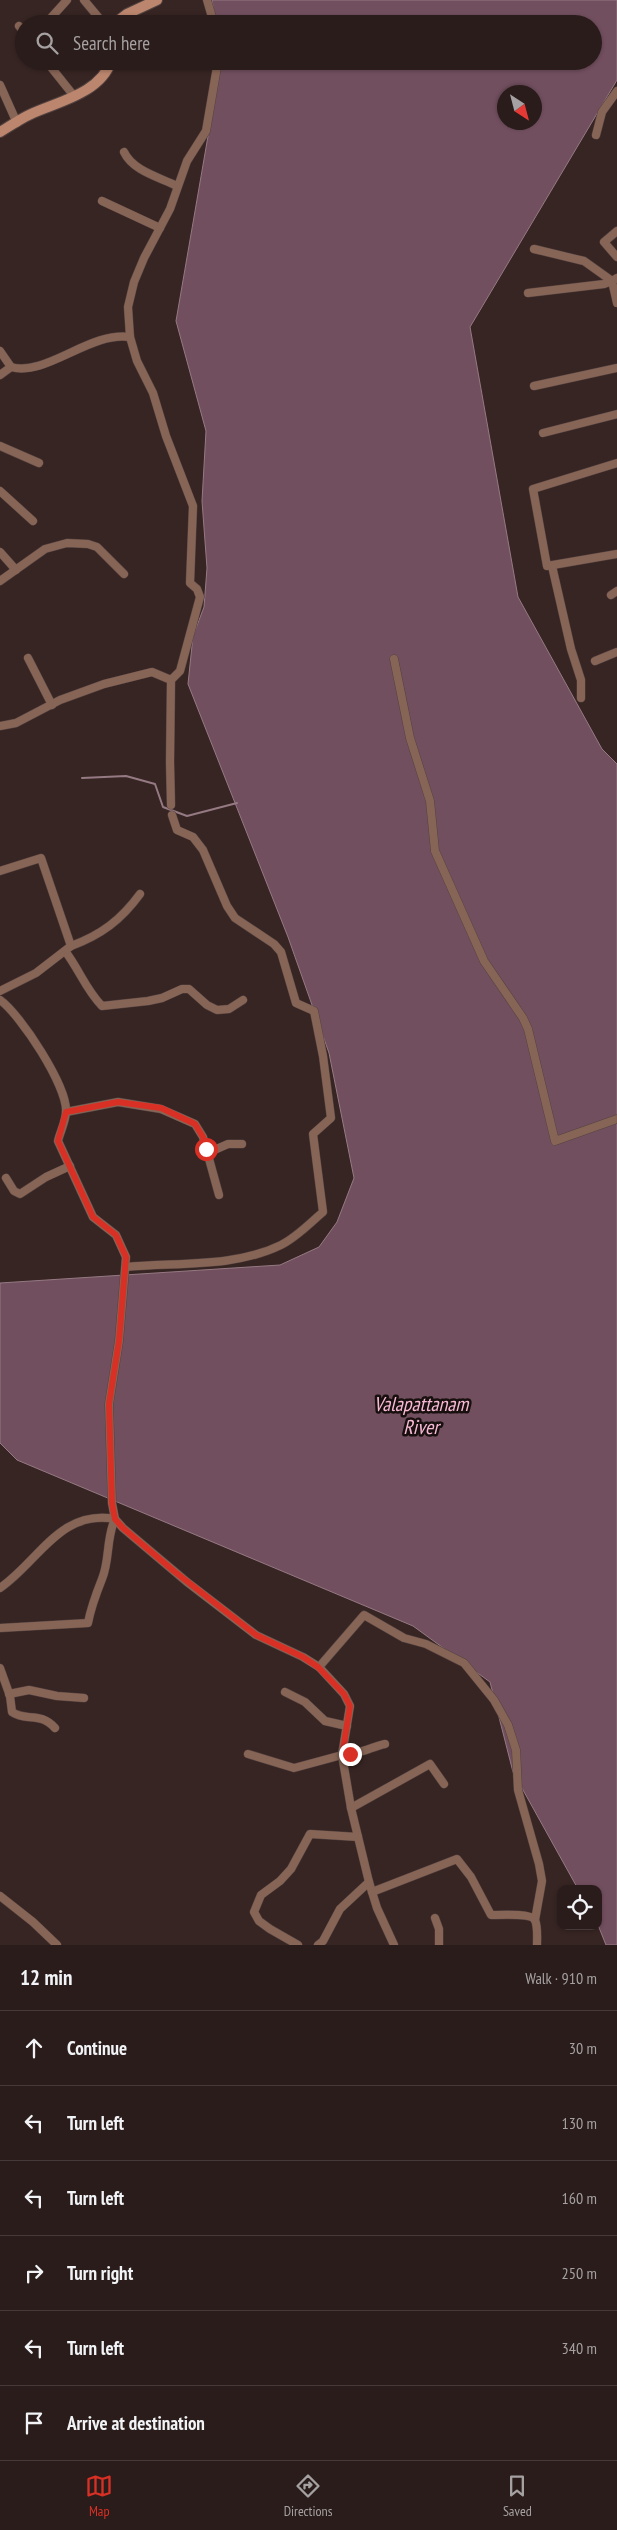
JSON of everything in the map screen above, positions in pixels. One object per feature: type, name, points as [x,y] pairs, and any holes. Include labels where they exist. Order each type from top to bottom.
[{"type":"main road","points":[[126,15],[157,0]]},
{"type":"main road","points":[[0,132],[74,96],[98,80],[105,70]]},
{"type":"street","points":[[53,15],[66,0]]},
{"type":"street","points":[[84,0],[96,15]]},
{"type":"street","points":[[207,0],[211,15]]},
{"type":"street","points":[[53,70],[74,96]]},
{"type":"street","points":[[172,805],[170,762],[172,680],[180,671],[200,597],[197,589],[190,583],[193,506],[166,436],[153,393],[137,361],[130,337],[128,307],[134,282],[170,209],[187,161],[206,131],[216,70]]},
{"type":"street","points":[[0,85],[16,123]]},
{"type":"street","points":[[596,135],[602,112],[617,91]]},
{"type":"street","points":[[124,152],[127,158],[138,168],[177,186]]},
{"type":"street","points":[[102,201],[160,228]]},
{"type":"street","points":[[617,231],[604,242],[617,257]]},
{"type":"street","points":[[534,248],[584,261],[614,279]]},
{"type":"street","points":[[528,293],[604,284],[614,279]]},
{"type":"street","points":[[614,279],[617,303]]},
{"type":"street","points":[[0,351],[11,367],[20,370],[36,366],[102,339],[121,336],[130,337]]},
{"type":"street","points":[[0,375],[11,367]]},
{"type":"street","points":[[534,386],[617,368]]},
{"type":"street","points":[[543,433],[617,414]]},
{"type":"street","points":[[0,446],[39,463]]},
{"type":"street","points":[[617,463],[533,489],[547,566],[617,554]]},
{"type":"street","points":[[0,491],[33,521]]},
{"type":"street","points":[[0,581],[45,549],[67,543],[88,544],[97,547],[124,574]]},
{"type":"street","points":[[0,552],[16,570]]},
{"type":"street","points":[[552,566],[571,649],[581,680],[581,698]]},
{"type":"street","points":[[595,661],[617,652]]},
{"type":"street","points":[[28,658],[52,704]]},
{"type":"street","points":[[394,659],[410,738],[430,801],[435,851],[484,961],[523,1018],[528,1029],[555,1141],[617,1120]]},
{"type":"street","points":[[0,726],[16,723],[52,704],[104,684],[152,672],[172,680]]},
{"type":"street","points":[[126,1267],[218,1262],[252,1255],[282,1245],[323,1212],[313,1134],[331,1118],[323,1056],[314,1010],[296,1003],[281,952],[274,944],[235,918],[227,906],[203,850],[193,837],[177,830],[172,815]]},
{"type":"street","points":[[0,870],[41,858],[68,949],[94,998],[102,1006],[162,998],[182,989],[189,989],[207,1006],[217,1010],[229,1009],[243,1000]]},
{"type":"street","points":[[0,992],[23,981],[68,949],[93,938],[111,926],[125,914],[140,894]]},
{"type":"street","points":[[0,1000],[25,1026],[57,1079],[65,1096],[66,1112],[58,1141],[93,1217],[116,1235],[126,1257],[109,1404],[112,1503],[115,1519],[102,1579],[94,1599],[88,1624],[0,1628]]},
{"type":"street","points":[[66,1112],[118,1102],[161,1108],[195,1124],[203,1137],[219,1194]]},
{"type":"street","points":[[206,1149],[212,1151],[228,1144],[242,1144]]},
{"type":"street","points":[[6,1178],[14,1191],[20,1194],[46,1177],[70,1166]]},
{"type":"street","points":[[0,1588],[42,1548],[76,1522],[101,1516],[115,1519],[175,1572],[256,1635],[303,1657],[318,1667],[338,1688],[350,1706],[342,1752],[351,1808],[376,1908],[394,1945]]},
{"type":"street","points":[[318,1667],[364,1615],[404,1638],[426,1644],[464,1663],[480,1680],[508,1725],[516,1750],[518,1790],[542,1881],[535,1920],[538,1945]]},
{"type":"street","points":[[0,1668],[9,1694],[12,1712],[17,1715],[42,1718],[55,1728]]},
{"type":"street","points":[[9,1694],[29,1690],[64,1697],[84,1698]]},
{"type":"street","points":[[285,1692],[304,1702],[325,1720],[347,1726]]},
{"type":"street","points":[[248,1754],[294,1768],[342,1752],[358,1754],[371,1747],[385,1744]]},
{"type":"street","points":[[351,1808],[430,1764],[444,1784]]},
{"type":"street","points":[[298,1945],[259,1921],[254,1912],[259,1898],[287,1874],[310,1834],[358,1836]]},
{"type":"street","points":[[372,1892],[457,1858],[471,1877],[491,1915],[518,1915],[532,1917],[535,1920]]},
{"type":"street","points":[[318,1945],[323,1941],[340,1910],[369,1882]]},
{"type":"street","points":[[0,1896],[33,1922],[57,1945]]},
{"type":"street","points":[[435,1918],[439,1929],[439,1945]]},
{"type":"water","name":"Valapattanam River","points":[[212,0],[617,0],[617,80],[470,327],[518,597],[602,749],[617,764],[617,1945],[606,1945],[600,1930],[602,1930],[602,1885],[576,1885],[513,1772],[490,1682],[413,1626],[17,1460],[0,1443],[0,1283],[280,1265],[319,1247],[337,1222],[354,1178],[329,1053],[288,937],[188,684],[193,636],[204,607],[207,568],[202,501],[206,431],[176,321],[219,70],[602,70],[602,15],[214,15]]},
{"type":"waterway","points":[[82,778],[126,776],[155,784],[163,807],[187,816],[237,803]]},
{"type":"route","points":[[206,1149],[203,1137],[195,1124],[161,1108],[118,1102],[66,1112],[60,1132],[58,1141],[93,1217],[116,1235],[126,1257],[119,1341],[109,1404],[112,1503],[115,1519],[175,1572],[250,1628],[256,1635],[263,1640],[303,1657],[318,1667],[333,1681],[344,1694],[350,1706],[343,1750],[350,1754]]}]
